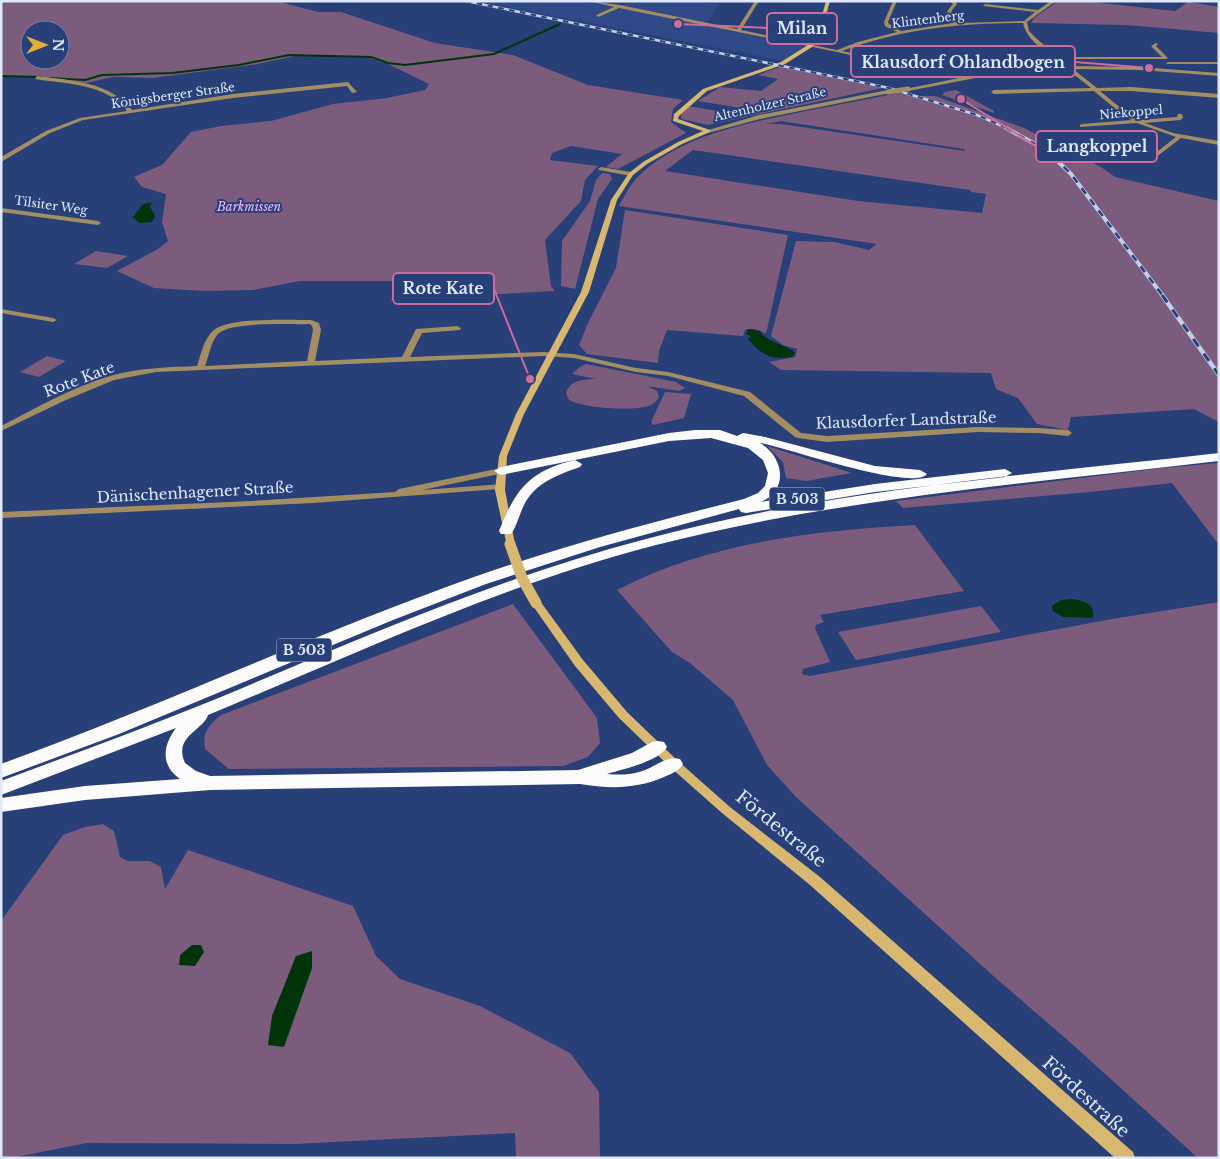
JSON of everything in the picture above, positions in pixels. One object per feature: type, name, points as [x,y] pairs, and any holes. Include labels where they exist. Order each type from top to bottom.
[{"type":"highway","points":[[501,471],[668,437],[711,434],[763,439],[858,467],[908,475],[986,474]]},
{"type":"highway","points":[[610,540],[749,502],[767,493],[774,479],[774,467],[766,454],[754,445],[711,434]]},
{"type":"highway","points":[[506,531],[516,503],[525,489],[544,475],[636,444]]},
{"type":"highway","name":"B 503","points":[[1,771],[214,688],[444,594],[539,561],[610,540],[730,512],[808,497],[986,474],[1219,456]]},
{"type":"highway","name":"B 503","points":[[1,788],[218,704],[463,602],[540,576],[653,542],[733,523],[840,503],[1219,456]]},
{"type":"highway","points":[[501,471],[525,475],[544,475]]},
{"type":"highway","points":[[210,783],[190,776],[180,769],[175,763],[174,755],[176,746],[185,728],[218,704]]},
{"type":"highway","points":[[580,777],[638,758],[658,747]]},
{"type":"highway","points":[[1,805],[85,793],[210,783],[580,777],[607,783],[632,781],[655,775],[674,764]]},
{"type":"street","points":[[590,1],[837,51],[934,73]]},
{"type":"street","points":[[598,16],[618,7],[624,1]]},
{"type":"street","points":[[738,31],[757,1]]},
{"type":"street","points":[[708,131],[675,120],[676,115],[705,90],[783,63],[810,46],[819,33],[828,1]]},
{"type":"street","points":[[895,1],[886,25],[899,31]]},
{"type":"street","points":[[952,1],[955,4],[949,10],[948,15],[957,24]]},
{"type":"street","points":[[1054,1],[1037,11],[1025,22],[1030,36],[1137,122],[1180,136],[1219,143]]},
{"type":"street","points":[[985,5],[1037,11]]},
{"type":"street","name":"Klintenberg","points":[[837,51],[861,41],[899,31],[957,24],[1025,22]]},
{"type":"street","points":[[1058,58],[1166,58],[1153,46],[1156,44]]},
{"type":"street","points":[[1168,63],[1219,63]]},
{"type":"street","name":"Altenholzer Straße","points":[[501,471],[502,456],[520,414],[585,292],[614,200],[631,174],[661,153],[708,131],[758,117],[1008,71],[1068,68],[1136,68],[1219,75]]},
{"type":"street","points":[[37,78],[82,85],[106,92],[123,99],[130,111]]},
{"type":"street","name":"Königsberger Straße","points":[[1,160],[48,132],[77,120],[234,96],[348,84],[354,92]]},
{"type":"street","points":[[994,92],[1094,89],[1147,90],[1219,96]]},
{"type":"street","name":"Niekoppel","points":[[1082,126],[1180,118],[1180,115]]},
{"type":"street","points":[[1151,159],[1180,136]]},
{"type":"street","points":[[601,169],[631,174]]},
{"type":"street","name":"Tilsiter Weg","points":[[1,210],[98,223]]},
{"type":"street","points":[[1,311],[53,320]]},
{"type":"street","points":[[201,367],[211,339],[223,328],[242,324],[311,322],[316,325],[317,330],[310,364]]},
{"type":"street","points":[[405,359],[419,331],[457,328]]},
{"type":"street","name":"Rote Kate","points":[[1,429],[63,398],[112,378],[156,370],[553,354]]},
{"type":"street","name":"Klausdorfer Landstraße","points":[[553,354],[668,374],[747,394],[790,430],[798,435],[810,438],[827,439],[962,430],[1022,429],[1068,434]]},
{"type":"street","name":"Fördestraße","points":[[501,471],[500,486],[506,531],[522,578],[536,603],[579,663],[623,715],[726,810],[815,881],[1127,1158]]},
{"type":"street","name":"Dänischenhagener Straße","points":[[391,494],[501,471]]},
{"type":"street","name":"Dänischenhagener Straße","points":[[1,515],[279,503],[391,494],[414,495],[500,486]]},
{"type":"shaded area","points":[[478,1],[582,1],[620,9],[627,1],[689,1],[720,4],[705,26],[802,46],[804,48],[784,61]]},
{"type":"shaded area","points":[[152,203],[150,207],[155,216],[152,222],[139,223],[133,217],[142,205]]},
{"type":"shaded area","points":[[748,329],[760,331],[766,338],[787,347],[795,353],[792,357],[778,358],[762,353],[748,339],[751,336],[746,334]]},
{"type":"shaded area","points":[[1073,599],[1091,606],[1093,618],[1063,617],[1053,611],[1052,606],[1061,600]]},
{"type":"shaded area","points":[[192,945],[201,945],[204,952],[195,966],[179,965],[180,955]]},
{"type":"shaded area","points":[[312,951],[312,968],[284,1047],[268,1045],[272,1016],[296,956]]},
{"type":"green space","name":"Barkmissen","points":[[1,1],[276,1],[318,12],[341,12],[435,43],[513,55],[588,85],[683,100],[673,109],[671,122],[686,133],[618,169],[606,167],[622,154],[571,146],[552,153],[550,160],[598,166],[585,180],[581,201],[545,240],[551,286],[555,291],[391,300],[399,281],[300,281],[253,290],[204,291],[154,288],[117,271],[158,249],[168,241],[162,222],[166,194],[142,187],[134,177],[162,165],[191,132],[221,126],[271,121],[333,104],[387,98],[425,90],[429,84],[386,63],[368,58],[344,56],[296,56],[257,64],[153,78],[113,77],[86,83],[38,76],[1,77]]},
{"type":"green space","points":[[1058,1],[1082,1],[1175,11],[1188,2],[1219,7],[1219,33],[1127,25],[1031,23],[1034,18]]},
{"type":"green space","points":[[780,67],[882,88],[708,125],[681,119],[681,115],[688,106],[741,115],[753,110],[698,101],[720,87],[761,91],[778,79],[758,75]]},
{"type":"green space","points":[[956,90],[994,111],[994,113],[942,95],[945,92]]},
{"type":"green space","points":[[899,93],[914,96],[935,96],[1024,128],[1101,167],[1115,177],[1219,201],[1219,422],[1194,409],[1071,417],[1068,430],[1037,424],[1018,398],[996,389],[991,373],[781,370],[769,362],[795,357],[797,349],[783,345],[771,336],[796,241],[834,242],[869,250],[877,244],[619,206],[632,183],[643,172],[660,159],[699,139],[742,125]],"holes":[[[781,121],[964,149],[965,151],[781,124],[767,124]],[[693,150],[970,190],[971,192],[986,194],[982,213],[858,201],[665,171]]]},
{"type":"green space","points":[[602,173],[610,174],[612,179],[598,199],[575,289],[561,286],[562,241],[590,201],[596,180]]},
{"type":"green space","points":[[625,210],[788,235],[766,334],[753,329],[745,330],[743,336],[667,330],[659,351],[658,363],[587,354],[579,345],[616,268]]},
{"type":"green space","points":[[96,251],[128,256],[107,268],[74,264]]},
{"type":"green space","points":[[47,356],[66,361],[39,377],[20,372]]},
{"type":"green space","points":[[586,364],[676,382],[685,388],[679,391],[647,386],[657,391],[659,397],[652,404],[643,407],[622,409],[576,403],[569,400],[566,393],[571,385],[582,380],[596,379],[572,374]]},
{"type":"green space","points":[[665,392],[691,394],[684,418],[653,425],[651,422]]},
{"type":"green space","points":[[767,446],[852,473],[806,481],[786,478],[783,462]]},
{"type":"green space","points":[[1219,463],[1219,545],[1172,483],[903,508],[896,501],[1162,468]]},
{"type":"green space","points":[[915,525],[964,591],[820,615],[824,622],[816,625],[815,628],[830,662],[803,669],[802,674],[810,676],[1112,619],[1219,602],[1219,1158],[1198,1158],[796,797],[767,765],[733,700],[690,663],[672,652],[617,590],[688,560],[725,550],[762,542],[838,531]]},
{"type":"green space","points":[[513,604],[597,718],[600,743],[588,757],[563,766],[229,769],[205,749],[204,743],[207,729],[221,715]]},
{"type":"green space","points":[[981,606],[1001,632],[856,660],[838,632]]},
{"type":"green space","points":[[103,824],[114,831],[120,857],[127,861],[150,861],[161,867],[165,889],[188,850],[353,906],[376,956],[400,979],[480,1006],[570,1053],[599,1092],[600,1158],[516,1158],[515,1133],[294,1144],[87,1143],[11,1158],[1,1158],[1,921],[63,835],[85,827]]},
{"type":"waterway","points":[[50,78],[85,80],[102,75],[172,73],[239,65],[289,55],[371,57],[388,63],[405,65],[494,54],[560,24]]},
{"type":"waterway","points":[[1,76],[41,77]]},
{"type":"railway","points":[[466,1],[889,88],[977,115],[1009,129]]},
{"type":"railway","points":[[1006,128],[1046,150],[1071,174],[1163,296]]},
{"type":"railway","points":[[1162,295],[1219,375]]},
{"type":"place","name":"Milan","points":[[678,24]]},
{"type":"place","name":"Klausdorf Ohlandbogen","points":[[1149,68]]},
{"type":"place","name":"Langkoppel","points":[[961,99]]},
{"type":"place","name":"Rote Kate","points":[[530,379]]}]
